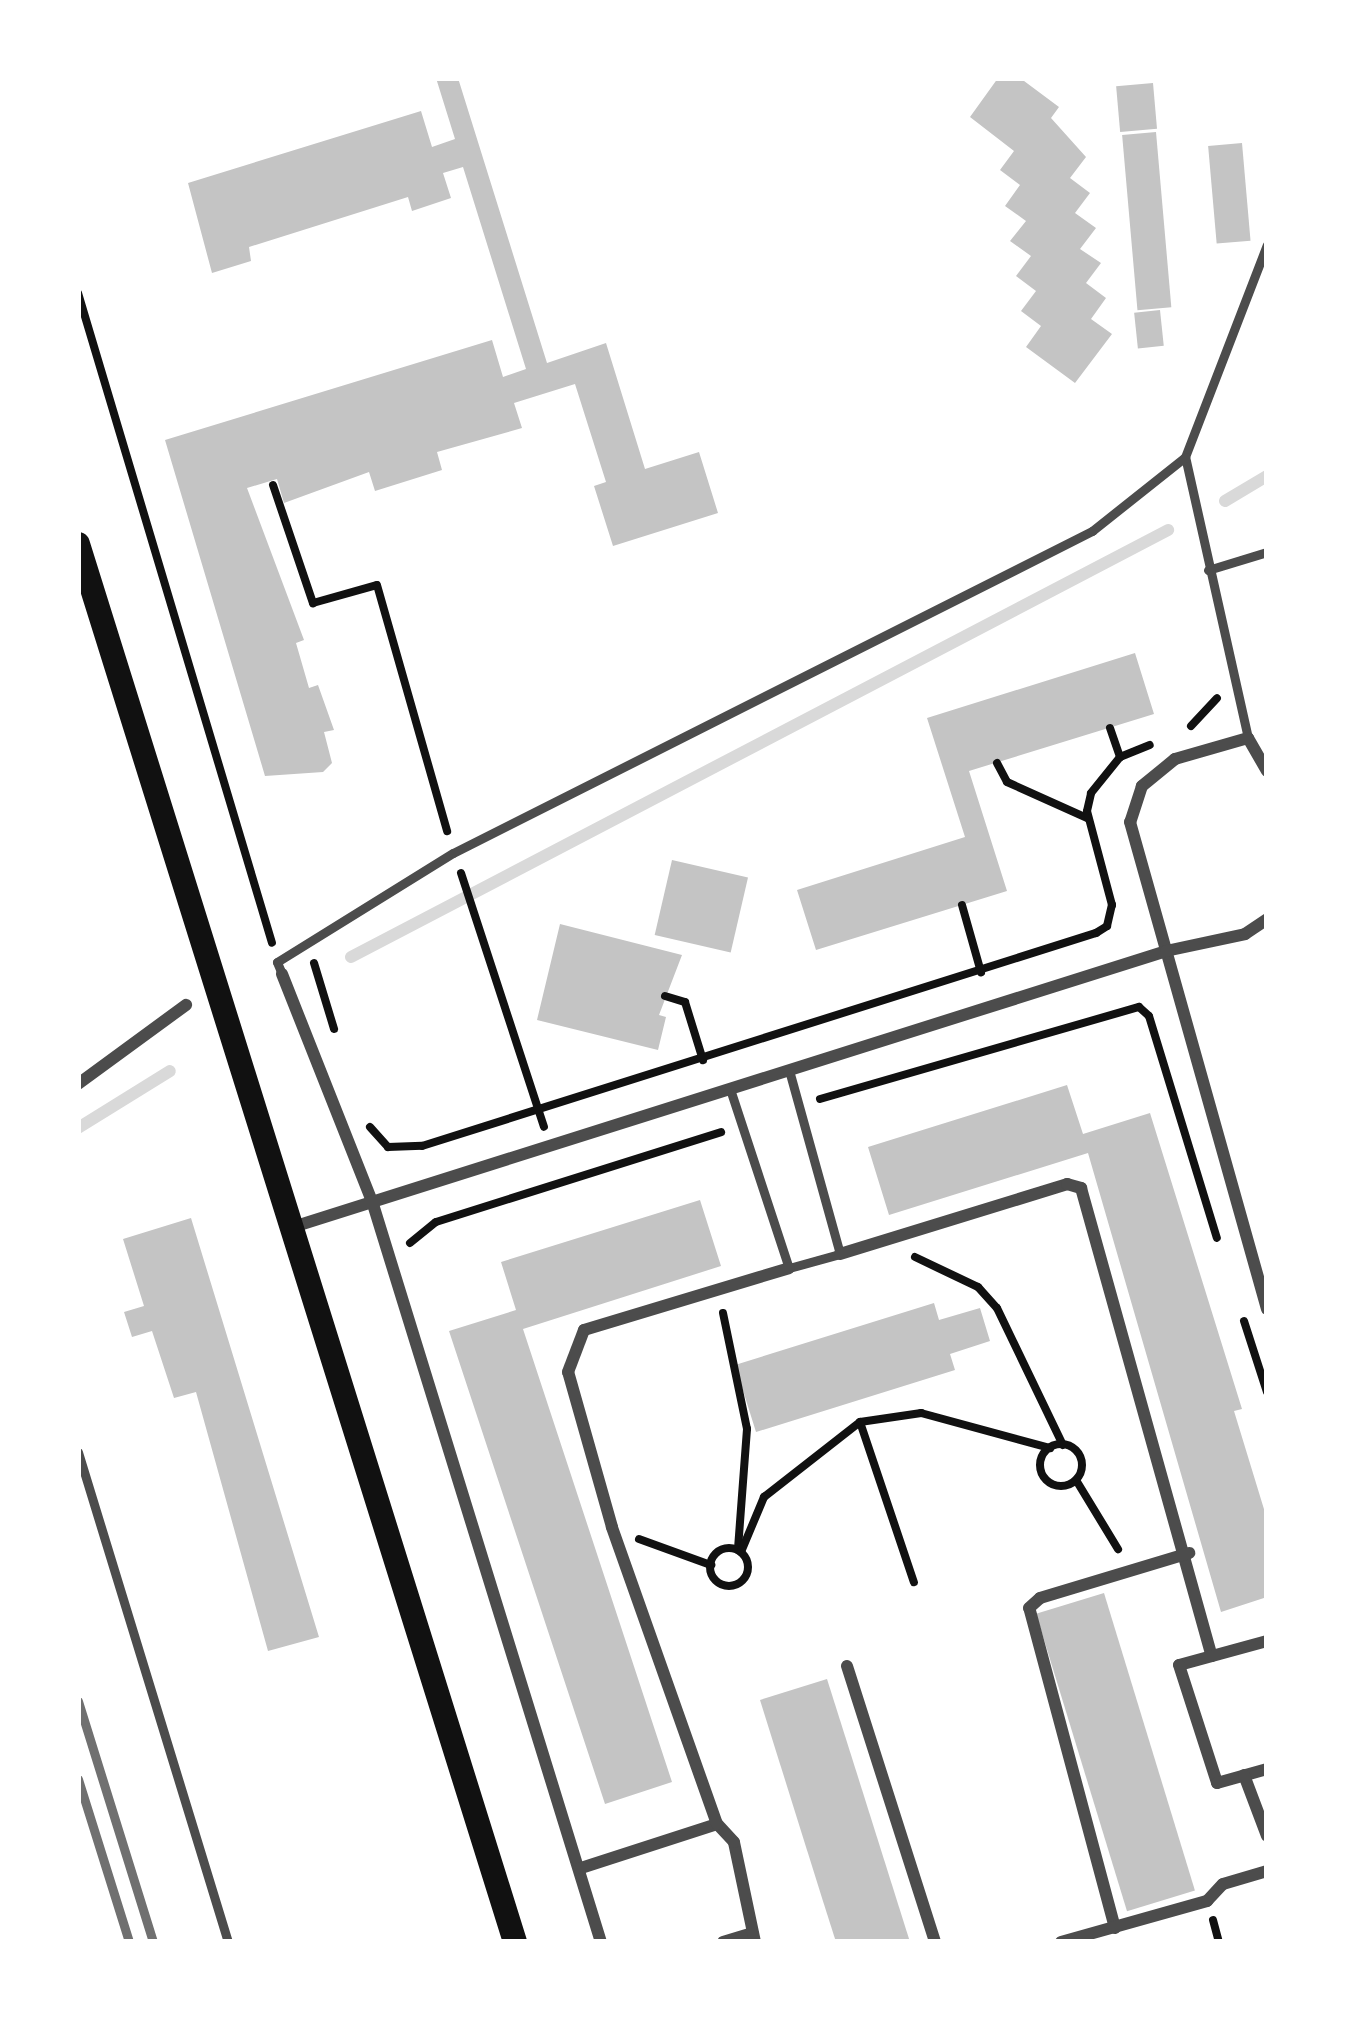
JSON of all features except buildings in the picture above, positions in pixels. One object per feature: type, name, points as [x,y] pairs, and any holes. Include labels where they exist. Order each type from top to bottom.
[{"type":"main road","points":[[78,544],[515,1942]]},
{"type":"street","points":[[1267,771],[1248,739],[1175,759],[1142,787],[1130,822],[1267,1309]]},
{"type":"street","points":[[292,1227],[1166,951],[1245,934],[1267,919]]},
{"type":"street","points":[[280,968],[372,1201],[602,1942]]},
{"type":"street","points":[[78,1084],[186,1005]]},
{"type":"street","points":[[840,1254],[1067,1184],[1081,1188],[1189,1553],[1212,1656]]},
{"type":"street","points":[[723,1942],[754,1938],[734,1842],[717,1824],[569,1394],[574,1346],[606,1319],[789,1268]]},
{"type":"street","points":[[1114,1928],[1029,1608],[1189,1553]]},
{"type":"street","points":[[1267,1641],[1179,1665],[1216,1783],[1267,1768]]},
{"type":"street","points":[[847,1666],[935,1942]]},
{"type":"street","points":[[1244,1775],[1267,1836]]},
{"type":"street","points":[[581,1868],[717,1824]]},
{"type":"street","points":[[1061,1942],[1207,1901],[1223,1885],[1267,1871]]},
{"type":"lane","points":[[280,968],[453,854],[1092,531],[1185,457],[1267,245]]},
{"type":"lane","points":[[1185,457],[1248,739]]},
{"type":"lane","points":[[1208,570],[1267,552]]},
{"type":"lane","points":[[730,1089],[789,1268],[840,1254],[789,1070]]},
{"type":"lane","points":[[78,1452],[228,1942]]},
{"type":"path","points":[[78,292],[280,968]]},
{"type":"path","points":[[274,485],[313,603],[377,585],[453,854]]},
{"type":"path","points":[[1176,734],[1208,713],[1220,681]]},
{"type":"path","points":[[1109,728],[1120,757]]},
{"type":"path","points":[[358,1104],[388,1148],[404,1151],[981,972],[1107,926],[1112,905],[1088,818],[1091,793],[1120,757],[1159,742]]},
{"type":"path","points":[[997,763],[1007,782],[1088,818]]},
{"type":"path","points":[[460,874],[551,1145]]},
{"type":"path","points":[[962,905],[981,972]]},
{"type":"path","points":[[313,961],[336,1037]]},
{"type":"path","points":[[664,996],[685,1002],[703,1060]]},
{"type":"path","points":[[799,1106],[1139,1007],[1156,1038],[1221,1248]]},
{"type":"path","points":[[407,1256],[416,1235],[436,1222],[742,1125]]},
{"type":"path","points":[[886,1243],[978,1287],[997,1307],[1063,1444],[1081,1459],[1076,1480],[1115,1533],[1124,1573]]},
{"type":"path","points":[[617,1539],[628,1535],[711,1565],[718,1581],[736,1584],[748,1571],[739,1551],[747,1429],[716,1288]]},
{"type":"path","points":[[1240,1307],[1267,1392]]},
{"type":"path","points":[[739,1551],[764,1497],[860,1422],[921,1413],[1050,1448],[1063,1444]]},
{"type":"path","points":[[860,1422],[914,1582]]},
{"type":"path","points":[[1050,1448],[1043,1476],[1060,1486],[1076,1480]]},
{"type":"path","points":[[711,1565],[720,1550],[739,1551]]},
{"type":"waterway","points":[[1225,501],[1267,476]]},
{"type":"waterway","points":[[351,957],[1168,530]]},
{"type":"waterway","points":[[78,1128],[170,1071]]},
{"type":"railway","points":[[78,1701],[153,1942]]},
{"type":"railway","points":[[78,1779],[129,1942]]}]
